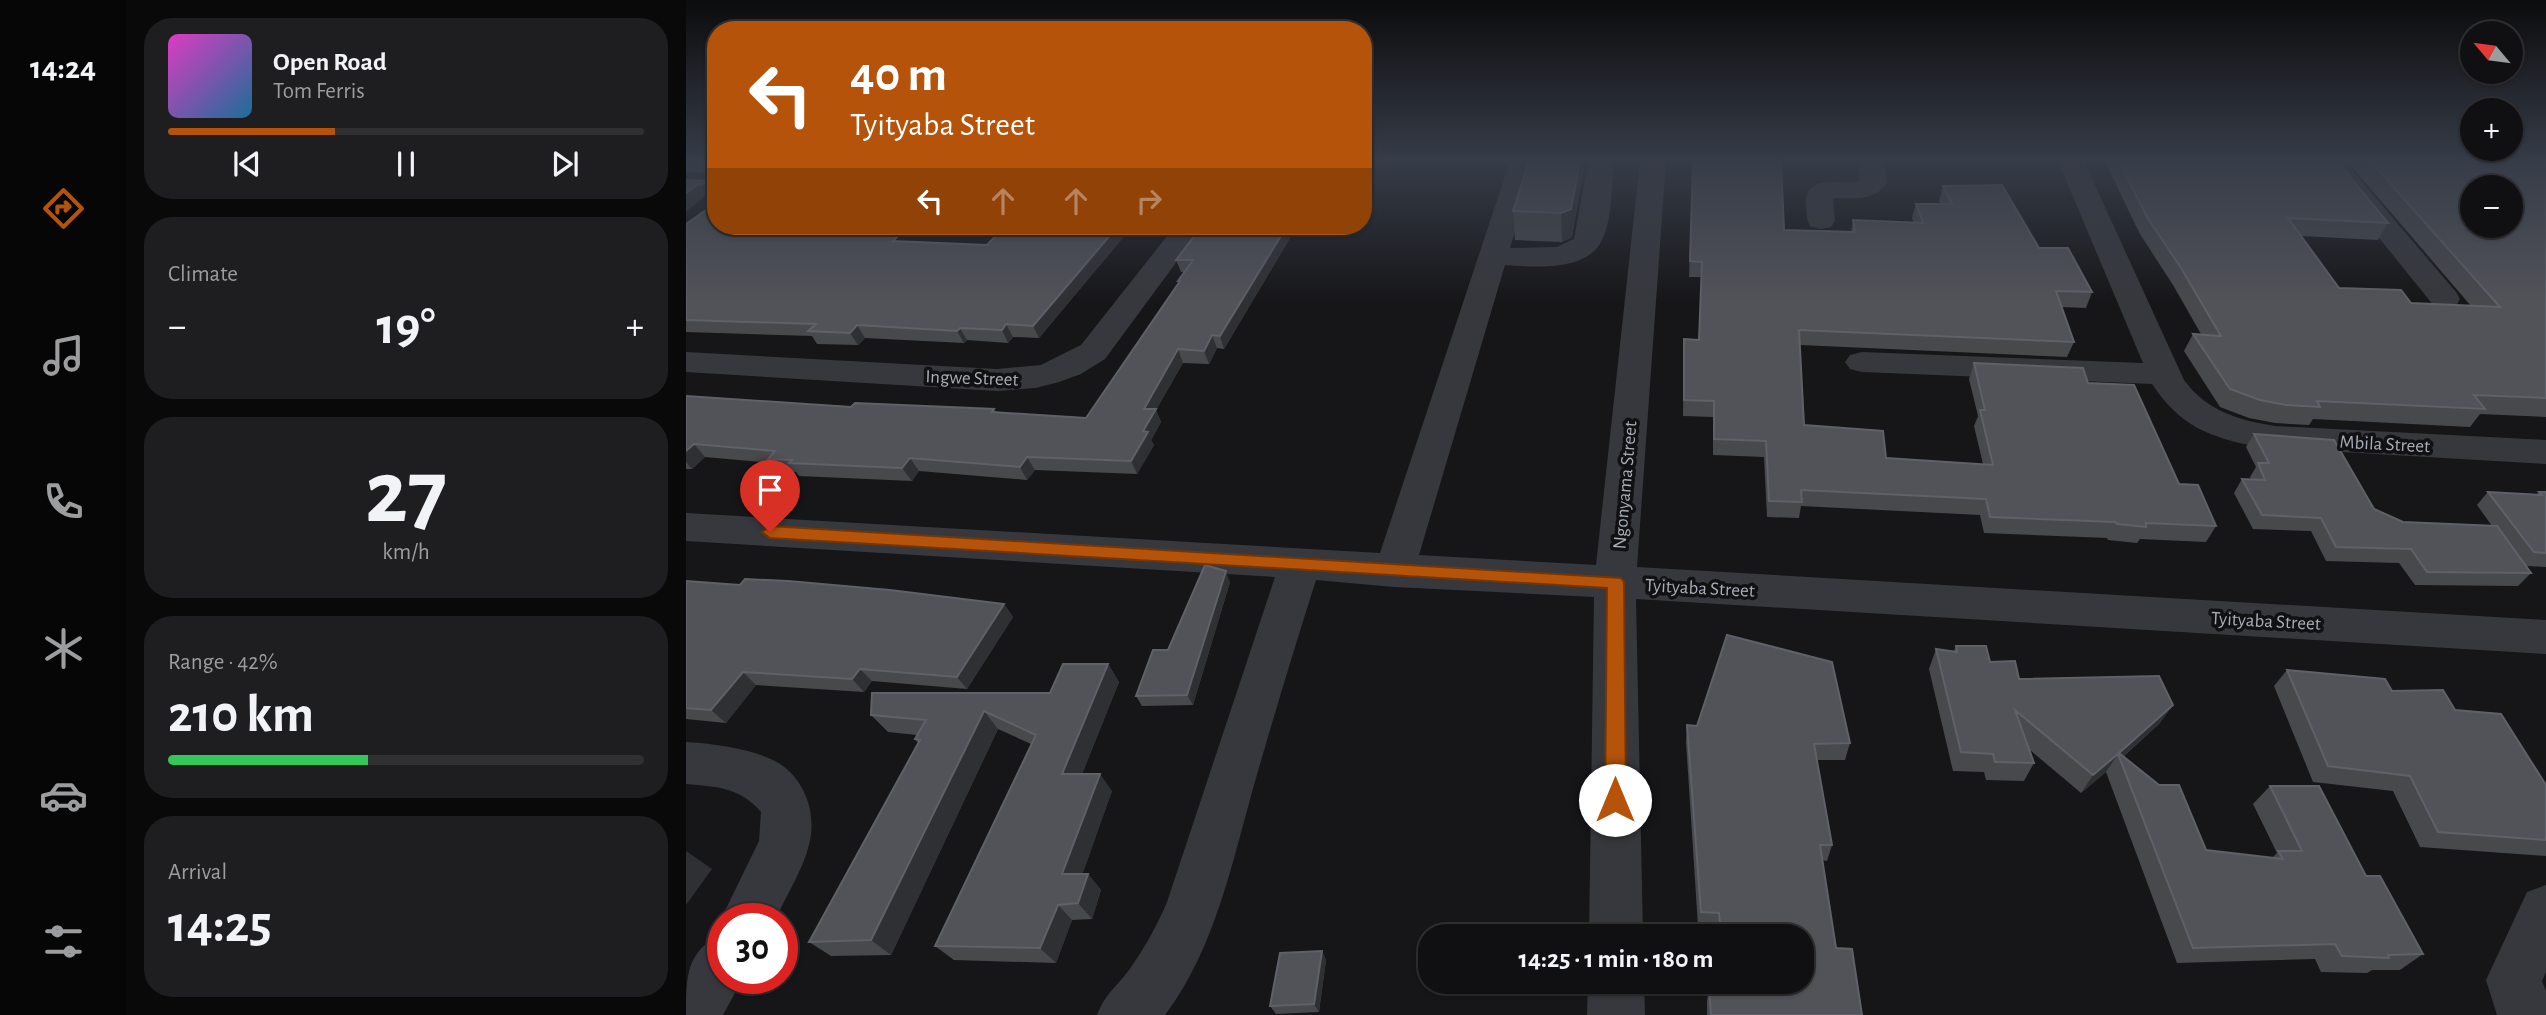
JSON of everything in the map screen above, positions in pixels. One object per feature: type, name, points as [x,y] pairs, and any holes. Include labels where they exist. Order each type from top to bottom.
[{"type":"street","points":[[1394,571],[1508,208]]},
{"type":"street","points":[[1493,256],[1565,256],[1577,251],[1587,241],[1593,208]]},
{"type":"street","name":"Ngonyama Street","points":[[1616,924],[1615,582],[1649,208]]},
{"type":"street","points":[[1820,208],[1821,221]]},
{"type":"street","name":"Mbila Street","points":[[2092,208],[2165,374],[2179,401],[2194,412],[2243,432],[2274,438],[2546,452]]},
{"type":"street","points":[[2369,208],[2445,299]]},
{"type":"street","name":"Ingwe Street","points":[[686,362],[997,380],[1029,380],[1052,375],[1074,365],[1100,343],[1182,235]]},
{"type":"street","points":[[1862,362],[2165,374]]},
{"type":"street","name":"Tyityaba Street","points":[[686,527],[1394,571],[2546,637]]},
{"type":"street","points":[[1126,1015],[1159,978],[1179,936],[1199,883],[1300,564]]},
{"type":"street","points":[[686,763],[716,765],[763,779],[786,805],[784,844],[756,903]]},
{"type":"street","points":[[2526,1015],[2514,980],[2546,911]]},
{"type":"street","points":[[691,1015],[707,988]]},
{"type":"street","points":[[1616,994],[1616,1015]]},
{"type":"building","points":[[1514,208],[1571,208],[1561,213],[1513,211]]},
{"type":"building","points":[[1692,208],[1783,208],[1784,230],[1855,232],[1853,220],[1923,223],[1918,208],[2016,208],[2039,248],[2068,248],[2092,292],[2056,291],[2074,342],[1799,330],[1804,425],[1883,431],[1886,458],[1993,465],[1980,410],[1985,410],[1974,363],[2083,368],[2088,383],[2134,385],[2179,484],[2198,485],[2216,526],[2146,523],[2146,527],[2115,522],[1990,517],[1986,499],[1801,490],[1802,502],[1769,501],[1766,441],[1714,439],[1714,401],[1684,400],[1684,339],[1699,340],[1702,262],[1690,261]]},
{"type":"building","points":[[2143,208],[2376,208],[2388,223],[2288,218],[2339,288],[2401,290],[2411,303],[2500,307],[2412,208],[2460,208],[2460,238],[2523,238],[2523,208],[2546,208],[2546,398],[2474,395],[2485,409],[2317,401],[2320,407],[2286,405],[2260,400],[2230,389],[2193,334],[2221,336]]},
{"type":"building","points":[[707,209],[707,235],[873,235],[898,236],[893,241],[987,245],[996,235],[1110,235],[1033,326],[1006,324],[1002,330],[960,328],[957,331],[857,325],[850,333],[808,331],[816,324],[686,320],[686,224]]},
{"type":"building","points":[[1195,235],[1282,235],[1220,336],[1212,335],[1204,351],[1178,349],[1144,409],[1156,409],[1143,431],[1148,432],[1131,461],[1027,457],[1020,467],[910,458],[902,468],[789,463],[792,460],[768,459],[775,451],[694,444],[686,451],[686,396],[851,407],[855,403],[994,409],[992,412],[1086,418],[1193,260],[1176,260]]},
{"type":"building","points":[[2254,434],[2334,440],[2374,509],[2403,522],[2497,526],[2531,573],[2427,572],[2411,549],[2336,547],[2321,518],[2262,515],[2242,479],[2265,480],[2258,463],[2269,463]]},
{"type":"building","points":[[2488,492],[2542,495],[2539,492],[2546,492],[2546,553],[2534,552]]},
{"type":"building","points":[[1205,565],[1226,571],[1187,695],[1136,696],[1153,650],[1168,650]]},
{"type":"building","points":[[745,579],[890,590],[1004,604],[957,677],[860,669],[852,679],[743,672],[711,710],[686,708],[686,581],[740,585]]},
{"type":"building","points":[[1727,635],[1832,662],[1850,743],[1814,744],[1832,845],[1820,845],[1836,948],[1852,949],[1862,1015],[1711,1015],[1709,994],[1814,994],[1814,924],[1720,924],[1719,913],[1701,912],[1687,725],[1697,726]]},
{"type":"building","points":[[1956,646],[1986,646],[1990,662],[2015,661],[2019,679],[2159,676],[2173,705],[2119,753],[2159,785],[2179,785],[2206,850],[2283,859],[2278,851],[2302,851],[2270,786],[2319,786],[2366,876],[2380,876],[2423,954],[2388,955],[2389,958],[2342,956],[2335,944],[2193,948],[2118,754],[2093,775],[2015,710],[2034,763],[1995,762],[1993,754],[1961,752],[1936,649],[1957,652]]},
{"type":"building","points":[[1063,664],[1108,664],[1062,774],[1100,774],[1062,874],[1088,874],[1078,903],[1058,905],[1040,948],[935,946],[1036,735],[984,711],[871,940],[809,942],[920,740],[915,739],[926,720],[871,715],[872,693],[1050,693]]},
{"type":"building","points":[[2287,670],[2385,679],[2392,691],[2443,690],[2455,710],[2501,714],[2546,785],[2546,840],[2438,832],[2410,776],[2328,766]]},
{"type":"building","points":[[1322,951],[1314,1004],[1270,1006],[1280,953]]},
{"type":"route","points":[[770,532],[1615,582],[1615,800]]}]
